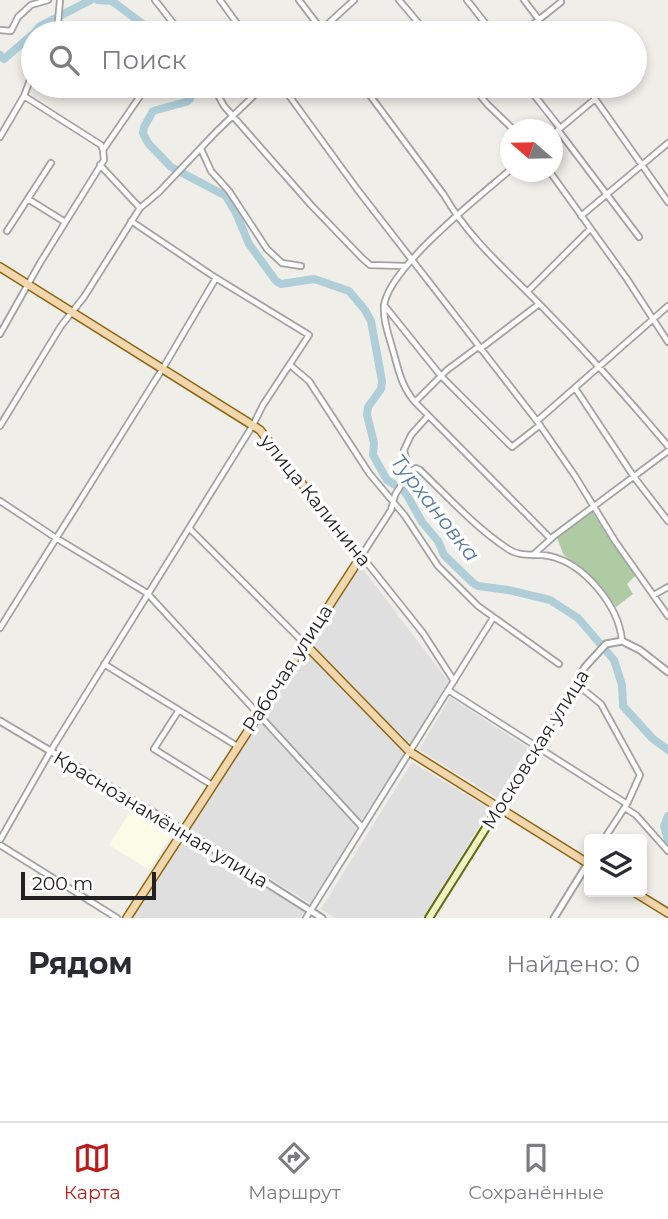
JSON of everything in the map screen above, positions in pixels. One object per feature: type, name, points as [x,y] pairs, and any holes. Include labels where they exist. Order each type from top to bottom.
[{"type":"main road","name":"улица Калинина","points":[[0,267],[268,437],[360,558]]},
{"type":"main road","name":"Рабочая улица","points":[[127,918],[303,642],[360,558]]},
{"type":"main road","points":[[303,642],[410,752],[584,860]]},
{"type":"main road","name":"Московская улица","points":[[429,918],[499,807]]},
{"type":"main road","points":[[642,897],[668,913]]},
{"type":"street","points":[[0,30],[11,31],[29,3],[48,0]]},
{"type":"street","points":[[58,21],[60,0]]},
{"type":"street","points":[[155,0],[172,21]]},
{"type":"street","points":[[220,0],[235,21]]},
{"type":"street","points":[[299,0],[313,21]]},
{"type":"street","points":[[332,21],[354,0]]},
{"type":"street","points":[[399,0],[417,21]]},
{"type":"street","points":[[467,0],[484,21]]},
{"type":"street","points":[[524,0],[540,20],[561,2]]},
{"type":"street","points":[[1,134],[23,98]]},
{"type":"street","points":[[0,334],[104,160],[101,145],[27,98]]},
{"type":"street","points":[[103,150],[139,98]]},
{"type":"street","points":[[220,98],[311,205],[370,265],[406,266]]},
{"type":"street","points":[[0,426],[61,326],[141,208],[252,98]]},
{"type":"street","points":[[291,98],[357,189],[538,423],[668,616]]},
{"type":"street","points":[[372,98],[444,195],[455,214],[493,258],[600,366],[668,448],[532,556]]},
{"type":"street","points":[[482,98],[503,119]]},
{"type":"street","points":[[536,98],[552,119]]},
{"type":"street","points":[[563,126],[595,99],[668,202]]},
{"type":"street","points":[[563,135],[639,237]]},
{"type":"street","points":[[581,216],[668,143]]},
{"type":"street","points":[[201,149],[211,170],[229,191],[267,250],[282,263],[301,266]]},
{"type":"street","points":[[7,231],[51,163]]},
{"type":"street","points":[[100,165],[141,208]]},
{"type":"street","points":[[500,178],[455,214],[406,266],[384,305],[385,320],[403,388],[551,539]]},
{"type":"street","points":[[557,182],[668,342]]},
{"type":"street","points":[[28,199],[65,222]]},
{"type":"street","points":[[117,918],[0,842],[50,752],[263,405],[309,335],[131,222]]},
{"type":"street","points":[[527,292],[590,229]]},
{"type":"street","points":[[0,628],[163,368],[216,278]]},
{"type":"street","points":[[415,402],[441,376],[540,304]]},
{"type":"street","points":[[384,305],[441,376],[512,447],[668,306]]},
{"type":"street","points":[[290,365],[309,381],[369,473],[393,500],[438,566],[493,618],[559,664]]},
{"type":"street","points":[[575,388],[634,477],[668,521]]},
{"type":"street","name":"Рабочая улица","points":[[360,558],[391,510],[393,500],[409,472],[404,450],[411,435],[428,416]]},
{"type":"street","points":[[409,472],[416,468],[420,470],[506,548],[518,555],[546,555],[570,565],[603,593],[614,609],[622,640],[668,672]]},
{"type":"street","points":[[0,501],[147,593],[362,827]]},
{"type":"street","points":[[189,528],[303,642]]},
{"type":"street","name":"улица Калинина","points":[[360,558],[368,564],[423,632],[454,681]]},
{"type":"street","points":[[654,595],[668,587]]},
{"type":"street","points":[[306,918],[493,618]]},
{"type":"street","name":"Московская улица","points":[[499,807],[574,682],[597,652],[606,645],[622,640]]},
{"type":"street","points":[[104,664],[237,746]]},
{"type":"street","points":[[574,682],[601,704],[639,771],[640,778],[626,806],[607,834]]},
{"type":"street","points":[[448,690],[626,806],[668,851]]},
{"type":"street","points":[[179,710],[154,749],[212,785]]},
{"type":"street","name":"Краснознамённая улица","points":[[0,721],[183,830],[322,918]]},
{"type":"street","points":[[554,918],[584,871]]},
{"type":"shaded area","points":[[360,565],[448,681],[409,748],[308,641]]},
{"type":"shaded area","points":[[304,647],[406,752],[360,822],[262,715]]},
{"type":"shaded area","points":[[450,697],[528,748],[497,798],[419,750]]},
{"type":"shaded area","points":[[261,720],[357,827],[311,904],[190,828]]},
{"type":"shaded area","points":[[412,762],[490,809],[423,918],[335,918],[321,909]]},
{"type":"shaded area","points":[[130,811],[171,836],[149,870],[109,845]]},
{"type":"shaded area","points":[[184,832],[305,911],[300,918],[129,918]]},
{"type":"green space","points":[[592,512],[635,576],[627,584],[633,594],[616,607],[602,588],[563,554],[557,537]]},
{"type":"waterway","name":"Турхановка","points":[[50,21],[91,0]]},
{"type":"waterway","name":"Турхановка","points":[[98,0],[112,1],[139,21]]},
{"type":"waterway","name":"Турхановка","points":[[0,55],[4,59],[21,44]]},
{"type":"waterway","name":"Турхановка","points":[[190,98],[186,102],[153,111],[143,133],[148,143],[171,167],[226,196],[249,244],[276,281],[281,284],[314,279],[349,291],[371,321],[382,381],[381,389],[368,407],[367,415],[374,443],[373,455],[387,480],[402,489],[422,522],[438,541],[444,555],[473,583],[550,600],[578,618],[614,660],[622,685],[623,706],[652,738],[668,750]]},
{"type":"waterway","name":"Турхановка","points":[[668,816],[664,826],[668,840]]}]
